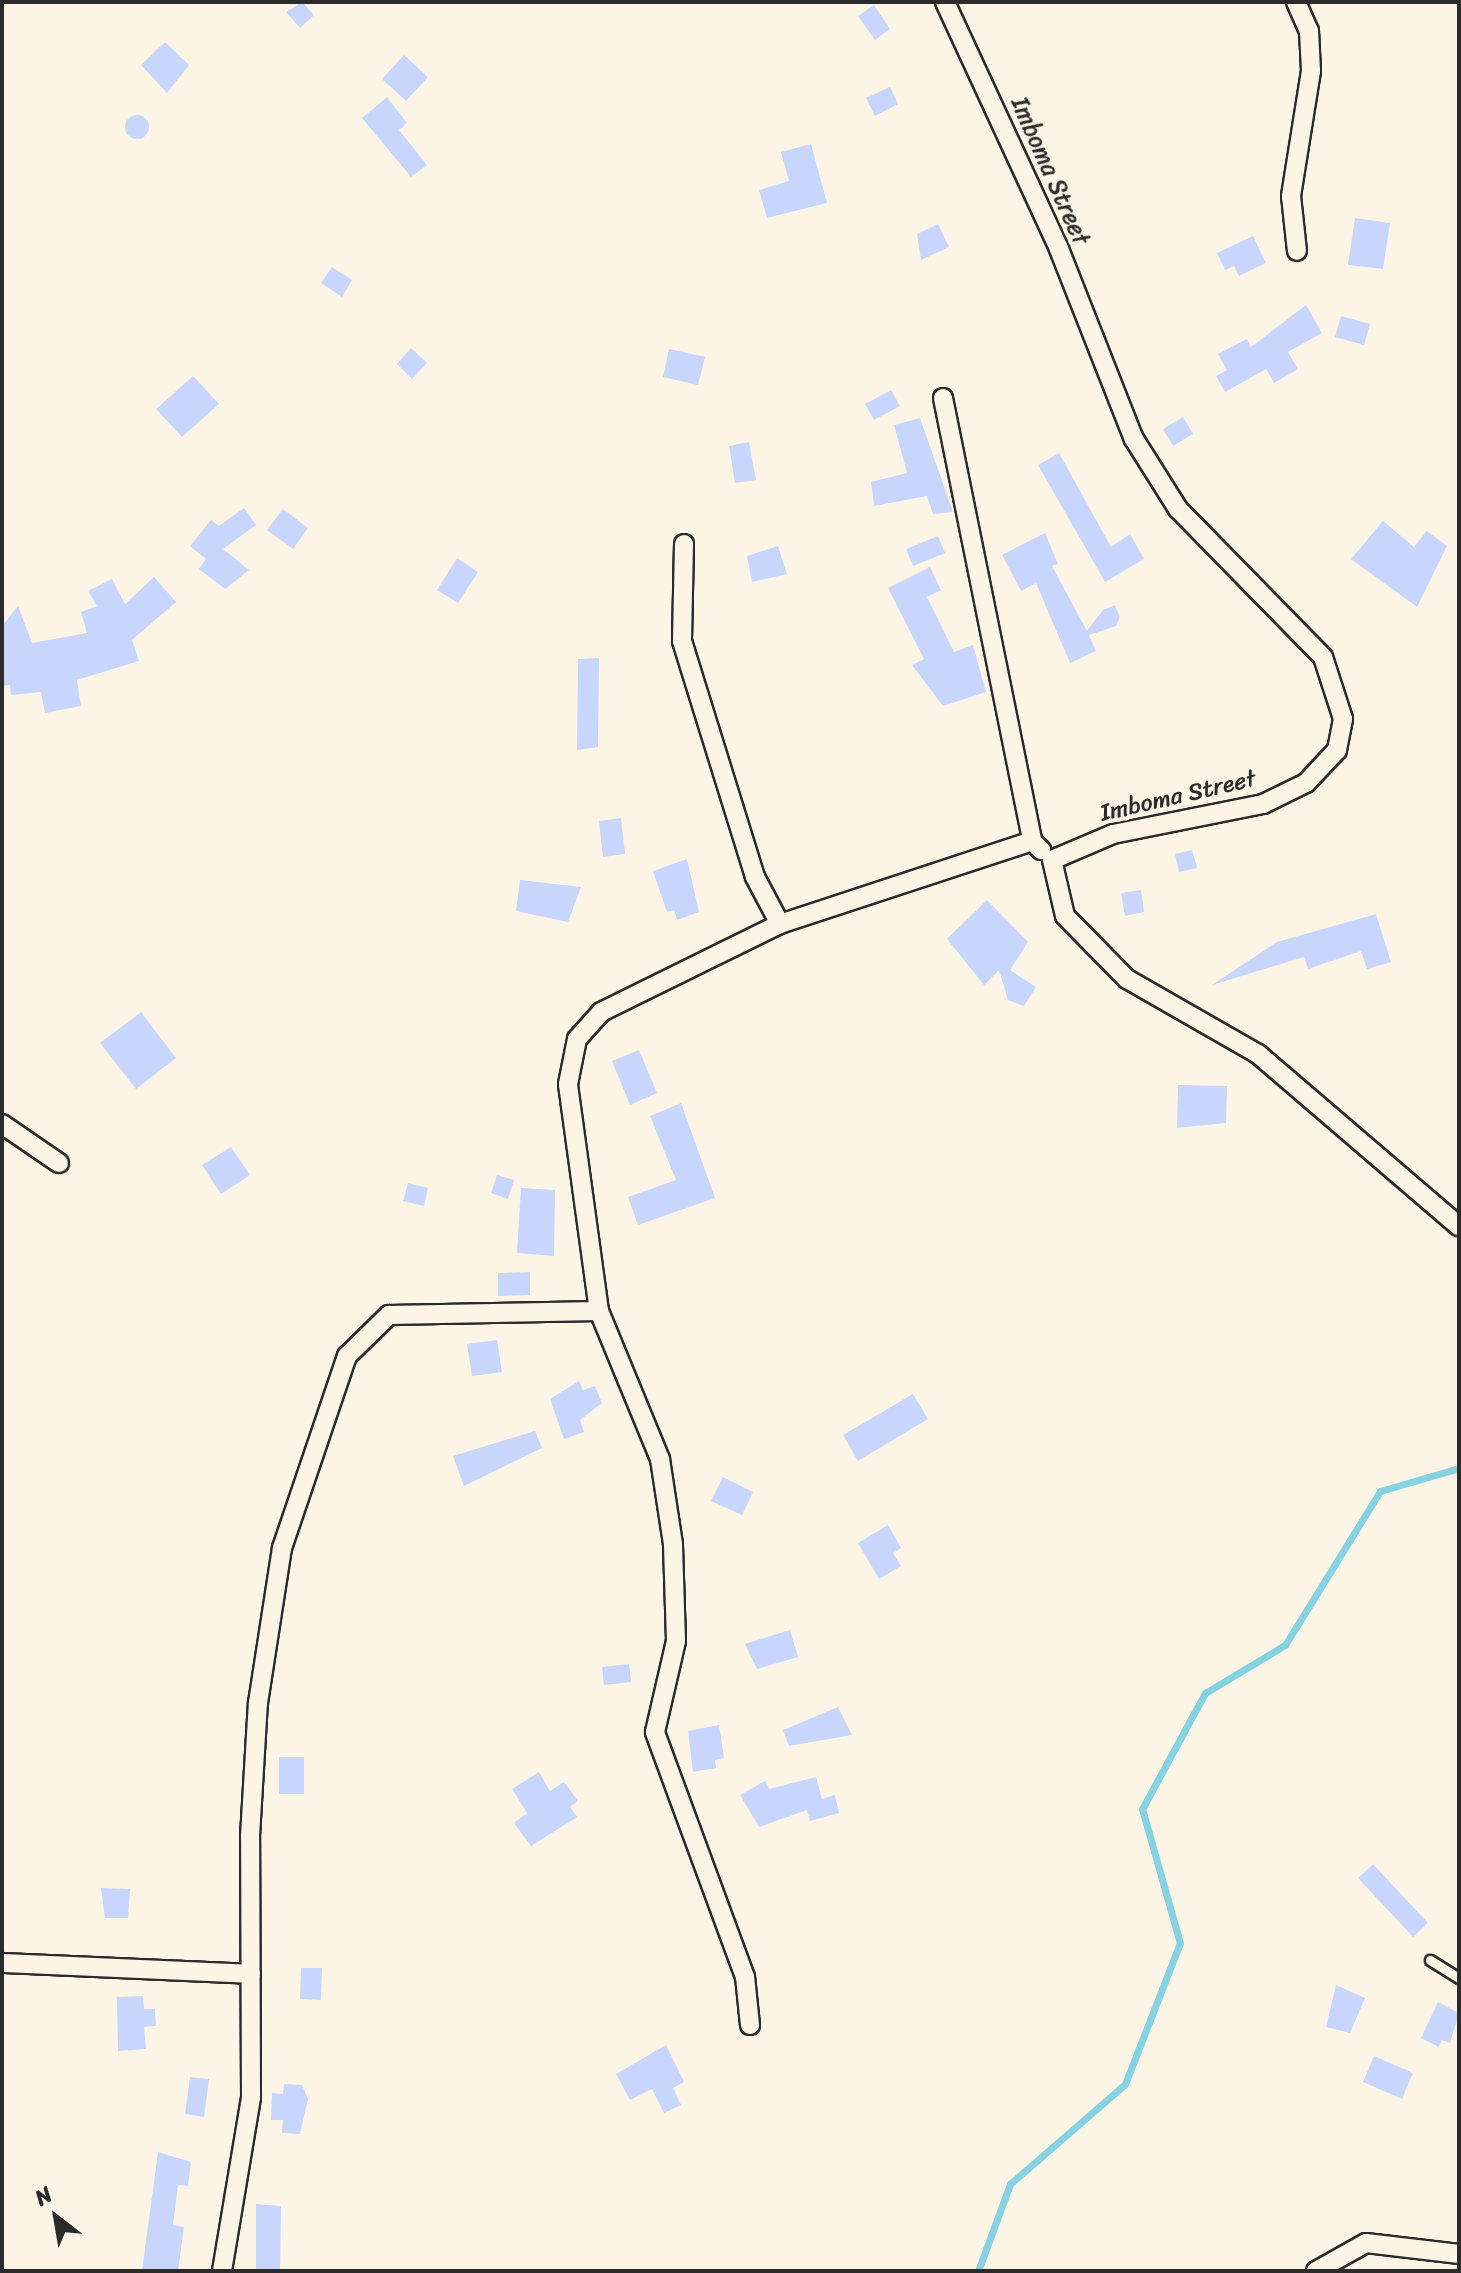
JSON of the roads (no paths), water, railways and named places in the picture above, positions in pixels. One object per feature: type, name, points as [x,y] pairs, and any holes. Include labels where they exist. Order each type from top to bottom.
[{"type":"street","name":"Imboma Street","points":[[945,2],[1059,249],[1134,439],[1178,509],[1323,657],[1343,719],[1327,761],[1306,783],[1263,804],[1113,834],[1052,860]]},
{"type":"street","points":[[1296,2],[1309,31],[1311,71],[1291,196],[1297,251]]},
{"type":"street","points":[[943,398],[1032,841],[1052,860],[1065,916],[1127,979],[1258,1054],[1459,1226]]},
{"type":"street","points":[[684,544],[682,641],[755,877],[780,924]]},
{"type":"street","points":[[750,2025],[745,1977],[655,1732],[676,1641],[673,1544],[660,1459],[599,1311],[568,1084],[577,1039],[601,1012],[780,924],[1032,841]]},
{"type":"street","points":[[2,1124],[59,1163]]},
{"type":"street","points":[[222,2271],[251,2097],[250,1821],[272,1610],[300,1484],[347,1356],[389,1315],[599,1311]]},
{"type":"street","points":[[2,1963],[251,1974]]},
{"type":"street","points":[[1316,2271],[1366,2243],[1459,2254]]},
{"type":"lane","points":[[1430,1960],[1459,1978]]},
{"type":"waterway","points":[[978,2271],[1010,2184],[1125,2084],[1180,1943],[1142,1809],[1205,1693],[1285,1645],[1380,1491],[1459,1468]]}]
